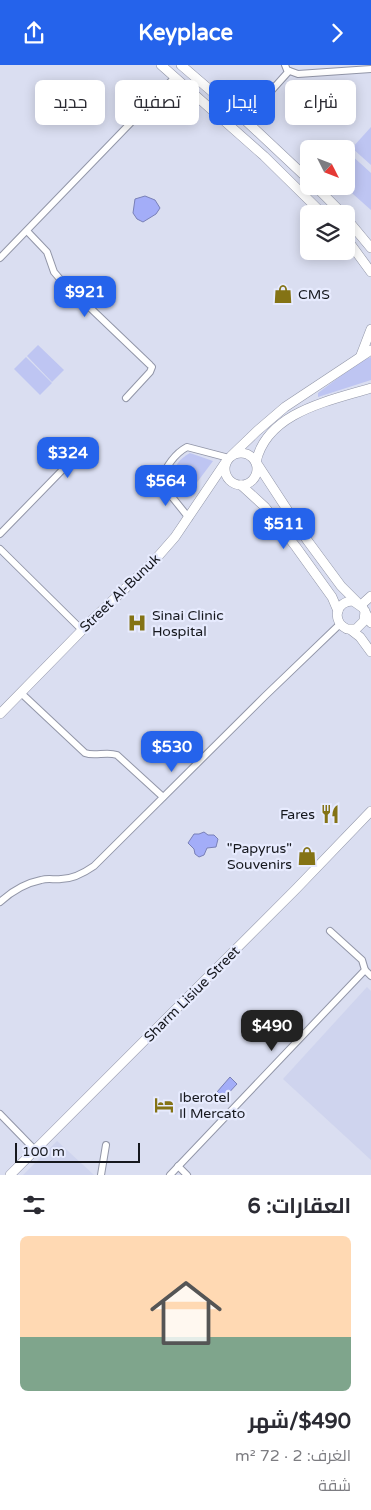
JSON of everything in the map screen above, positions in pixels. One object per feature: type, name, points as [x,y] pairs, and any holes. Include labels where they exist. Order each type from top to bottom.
[{"type":"main road","points":[[161,65],[315,205]]},
{"type":"main road","points":[[181,65],[209,89]]},
{"type":"main road","points":[[251,125],[300,171]]},
{"type":"main road","points":[[324,195],[334,205]]},
{"type":"main road","points":[[355,229],[371,249]]},
{"type":"main road","points":[[355,250],[371,272]]},
{"type":"main road","points":[[361,356],[371,329]]},
{"type":"main road","name":"Street Al-Bunuk","points":[[0,714],[82,630],[154,561],[189,518],[229,458],[256,431],[285,407],[371,350]]},
{"type":"main road","points":[[241,485],[254,479],[257,471],[256,462],[259,449],[265,438],[276,428],[312,407],[371,388]]},
{"type":"main road","points":[[338,611],[332,597],[265,507],[241,485],[232,482],[226,475],[225,470],[229,458],[235,454],[244,453],[252,457],[307,540],[341,586],[361,606],[371,623]]},
{"type":"main road","points":[[296,547],[307,540]]},
{"type":"main road","points":[[361,606],[371,596]]},
{"type":"main road","points":[[361,606],[345,602],[339,607],[337,618],[340,624],[360,637],[371,652]]},
{"type":"main road","points":[[351,630],[361,626],[364,621],[361,606]]},
{"type":"main road","name":"Sharm Lisiue Street","points":[[10,1175],[296,889],[371,811]]},
{"type":"street","points":[[275,83],[287,68],[298,74],[371,69]]},
{"type":"street","points":[[0,258],[175,77]]},
{"type":"street","points":[[27,231],[47,252],[54,272],[60,279],[150,365],[150,372],[126,398]]},
{"type":"street","points":[[160,482],[165,471],[181,450],[187,447],[229,458]]},
{"type":"street","points":[[0,534],[74,458]]},
{"type":"street","points":[[148,474],[160,482],[189,518]]},
{"type":"street","points":[[0,549],[82,630]]},
{"type":"street","points":[[1,899],[29,883],[44,879],[69,878],[90,869],[264,696],[340,624]]},
{"type":"street","points":[[21,693],[85,753],[92,755],[110,753],[117,755],[163,797]]},
{"type":"street","points":[[330,931],[362,960],[365,970],[371,976]]},
{"type":"street","points":[[170,1175],[365,970]]},
{"type":"street","points":[[0,1114],[36,1150]]},
{"type":"street","points":[[101,1175],[106,1145]]},
{"type":"street","points":[[178,1166],[187,1175]]},
{"type":"shaded area","points":[[371,127],[371,165],[355,151],[355,145]]},
{"type":"shaded area","points":[[355,158],[371,173],[371,210],[354,195]]},
{"type":"shaded area","points":[[38,345],[64,370],[52,382],[27,356]]},
{"type":"shaded area","points":[[26,357],[52,383],[40,395],[14,369]]},
{"type":"shaded area","points":[[371,357],[371,380],[318,397],[318,393],[362,360]]},
{"type":"shaded area","points":[[190,453],[213,461],[186,497],[178,485],[175,473],[178,463]]},
{"type":"shaded area","points":[[367,987],[371,991],[371,1160],[283,1079]]},
{"type":"shaded area","points":[[57,1141],[94,1175],[23,1175]]},
{"type":"water","points":[[145,196],[155,200],[160,208],[156,214],[143,222],[137,219],[133,213],[135,199]]},
{"type":"water","points":[[204,832],[208,835],[214,835],[218,839],[216,847],[207,848],[204,855],[199,857],[188,843],[194,834]]},
{"type":"water","points":[[230,1077],[237,1084],[224,1098],[217,1092]]},
{"type":"place","name":"CMS","points":[[283,294]]},
{"type":"place","name":"Sinai Clinic Hospital","points":[[137,623]]},
{"type":"place","name":"Fares","points":[[330,814]]},
{"type":"place","name":"\"Papyrus\" Souvenirs","points":[[307,856]]},
{"type":"place","name":"Iberotel Il Mercato","points":[[164,1105]]}]
